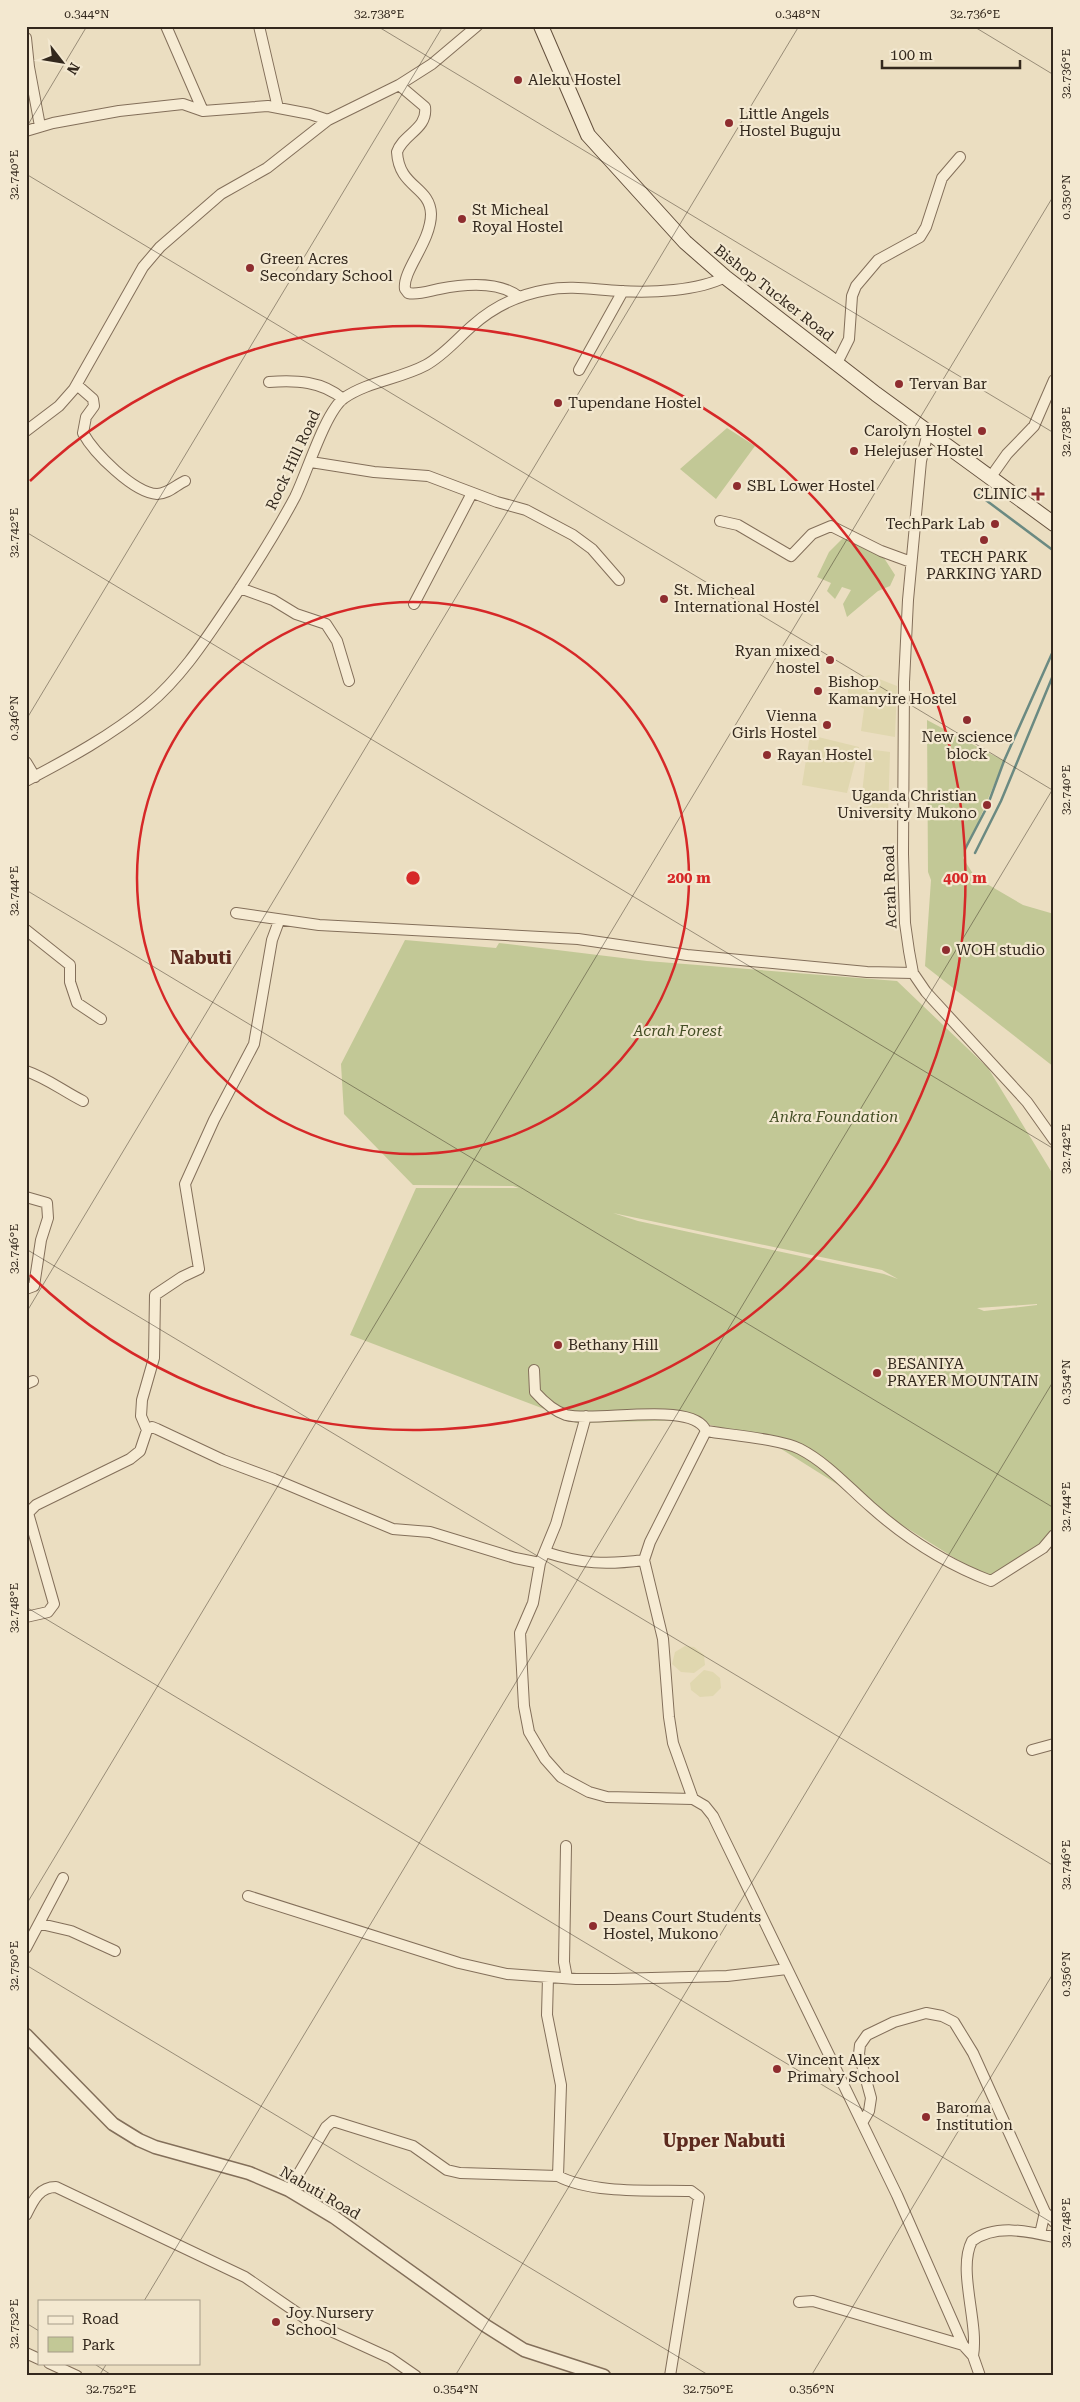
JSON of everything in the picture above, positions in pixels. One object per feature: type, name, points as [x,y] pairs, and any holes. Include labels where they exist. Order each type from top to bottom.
[{"type":"main road","name":"Bishop Tucker Road","points":[[541,26],[588,134],[685,242],[725,277],[837,363],[1054,524]]},
{"type":"street","points":[[166,26],[203,111]]},
{"type":"street","points":[[259,26],[278,108]]},
{"type":"street","points":[[26,431],[59,406],[77,385],[143,267],[160,247],[222,194],[267,168],[328,120],[399,85],[432,64],[477,26]]},
{"type":"street","points":[[26,38],[29,67],[40,126]]},
{"type":"street","points":[[399,85],[425,107],[423,123],[403,142],[397,152],[402,173],[407,181],[427,199],[431,212],[427,238],[405,280],[405,289],[408,293],[416,293],[444,288],[496,286],[505,288],[520,297]]},
{"type":"street","points":[[26,131],[40,126],[119,111],[183,104],[203,111],[268,106],[310,114],[328,120]]},
{"type":"street","points":[[837,363],[849,340],[852,296],[856,286],[878,260],[920,237],[926,227],[942,178],[960,157]]},
{"type":"street","name":"Rock Hill Road","points":[[30,779],[128,721],[150,703],[194,656],[275,534],[311,462],[332,411],[343,398],[370,385],[407,374],[426,365],[491,311],[520,297],[547,290],[569,288],[623,292],[696,287],[725,277]]},
{"type":"street","points":[[579,370],[623,292]]},
{"type":"street","points":[[990,478],[1007,454],[1034,426],[1054,380]]},
{"type":"street","points":[[269,382],[292,381],[315,384],[331,389],[343,398]]},
{"type":"street","points":[[77,385],[93,399],[94,406],[86,417],[83,427],[88,441],[128,481],[148,492],[159,494],[185,481]]},
{"type":"street","name":"Acrah Road","points":[[928,432],[921,461],[911,562],[904,682],[903,854],[905,924],[913,973],[926,992],[1027,1102],[1054,1140]]},
{"type":"street","points":[[311,462],[374,472],[428,476],[472,493],[526,510],[551,521],[592,549],[619,580]]},
{"type":"street","points":[[414,604],[472,493]]},
{"type":"street","points":[[720,521],[738,524],[791,556],[812,534],[831,526],[888,554],[911,562]]},
{"type":"street","points":[[240,588],[273,600],[296,614],[326,624],[337,641],[349,681]]},
{"type":"street","points":[[26,762],[30,779]]},
{"type":"street","points":[[236,913],[280,921],[413,932],[578,939],[687,955],[867,972],[913,973]]},
{"type":"street","points":[[26,1617],[48,1612],[54,1604],[28,1513],[36,1505],[130,1459],[140,1451],[146,1430],[141,1416],[142,1400],[154,1358],[155,1295],[182,1277],[199,1269],[185,1184],[214,1120],[254,1044],[272,940],[280,921]]},
{"type":"street","points":[[26,930],[70,965],[70,982],[77,1003],[101,1018]]},
{"type":"street","points":[[26,1071],[44,1077],[65,1092],[83,1101]]},
{"type":"street","points":[[26,1197],[47,1203],[48,1218],[41,1240],[34,1286],[26,1289]]},
{"type":"street","points":[[534,1370],[535,1392],[543,1401],[565,1414],[586,1416],[637,1414],[689,1417],[700,1422],[706,1431],[767,1440],[799,1448],[833,1472],[882,1517],[924,1548],[949,1564],[991,1581],[1043,1548],[1054,1535]]},
{"type":"street","points":[[586,1416],[556,1524],[540,1562],[533,1604],[520,1633],[524,1706],[529,1732],[534,1743],[561,1777],[597,1795],[607,1797],[693,1799],[705,1806],[713,1816],[897,2195],[963,2345],[972,2356],[980,2376]]},
{"type":"street","points":[[146,1430],[152,1427],[157,1429],[223,1460],[274,1479],[393,1529],[430,1532],[515,1558],[540,1562]]},
{"type":"street","points":[[693,1799],[673,1743],[663,1639],[644,1560],[650,1542],[706,1431]]},
{"type":"street","points":[[545,1552],[586,1563],[607,1565],[644,1560]]},
{"type":"street","points":[[1032,1750],[1054,1744]]},
{"type":"street","points":[[566,1846],[564,1962],[567,1978]]},
{"type":"street","points":[[26,1948],[41,1924],[64,1878]]},
{"type":"street","points":[[248,1896],[479,1968],[507,1974],[567,1978],[727,1976],[788,1969]]},
{"type":"street","points":[[41,1924],[71,1931],[116,1951]]},
{"type":"street","points":[[548,1977],[547,2015],[561,2085],[558,2176]]},
{"type":"street","points":[[862,2122],[869,2111],[871,2098],[859,2054],[860,2045],[867,2035],[894,2022],[926,2013],[942,2016],[954,2022],[973,2053],[1045,2212],[1054,2222]]},
{"type":"street","name":"Nabuti Road","points":[[26,2035],[113,2124],[139,2140],[155,2147],[249,2173],[289,2190],[334,2217],[486,2326],[524,2350],[604,2376]]},
{"type":"street","points":[[289,2190],[326,2127],[333,2121],[413,2146],[447,2170],[460,2173],[558,2176],[575,2184],[627,2190],[691,2191],[699,2197],[670,2376]]},
{"type":"street","points":[[26,2215],[40,2192],[46,2187],[56,2187],[241,2275],[309,2321],[390,2358],[416,2376]]},
{"type":"street","points":[[1040,2234],[1045,2212]]},
{"type":"street","points":[[972,2356],[974,2334],[966,2258],[972,2241],[990,2231],[1000,2230],[1054,2237]]},
{"type":"street","points":[[799,2302],[813,2300],[963,2345]]},
{"type":"street","points":[[26,2353],[38,2359]]},
{"type":"street","points":[[51,2364],[77,2376]]},
{"type":"shaded area","points":[[869,675],[897,686],[895,737],[861,731],[864,709],[848,698],[848,683]]},
{"type":"shaded area","points":[[810,735],[859,747],[847,793],[802,785]]},
{"type":"shaded area","points":[[867,749],[890,752],[888,815],[860,811]]},
{"type":"shaded area","points":[[685,1646],[694,1647],[704,1655],[705,1665],[694,1673],[681,1672],[672,1664],[675,1652]]},
{"type":"shaded area","points":[[704,1670],[713,1672],[720,1678],[721,1688],[713,1696],[700,1697],[691,1690],[690,1683]]},
{"type":"green space","points":[[727,428],[755,446],[716,499],[680,469]]},
{"type":"green space","points":[[846,535],[884,558],[895,575],[890,586],[878,591],[847,617],[843,604],[851,590],[842,587],[835,599],[827,591],[831,583],[817,577],[829,552]]},
{"type":"green space","points":[[927,720],[1004,761],[963,858],[975,877],[1023,905],[1054,914],[1054,1067],[925,966],[931,880],[928,872]]},
{"type":"green space","points":[[405,940],[496,948],[499,943],[647,961],[897,981],[988,1068],[1054,1176],[1054,1538],[991,1581],[767,1440],[692,1420],[576,1423],[560,1415],[350,1335],[416,1188],[519,1188],[513,1186],[413,1185],[344,1114],[341,1064]],"holes":[[[613,1213],[882,1270],[898,1279],[884,1274],[638,1221]],[[1037,1304],[984,1311],[977,1308]]]},
{"type":"waterway","points":[[979,495],[1054,551]]},
{"type":"waterway","points":[[965,849],[987,807],[1004,761],[1054,649]]},
{"type":"waterway","points":[[975,853],[1001,801],[1054,673]]},
{"type":"place","name":"Aleku Hostel","points":[[518,80]]},
{"type":"place","name":"Little Angels Hostel Buguju","points":[[729,123]]},
{"type":"place","name":"St Micheal Royal Hostel","points":[[462,219]]},
{"type":"place","name":"Green Acres Secondary School","points":[[250,268]]},
{"type":"place","name":"Tervan Bar","points":[[899,384]]},
{"type":"place","name":"Tupendane Hostel","points":[[558,403]]},
{"type":"place","name":"Carolyn Hostel","points":[[982,431]]},
{"type":"place","name":"Helejuser Hostel","points":[[854,451]]},
{"type":"place","name":"SBL Lower Hostel","points":[[737,486]]},
{"type":"place","name":"CLINIC","points":[[1038,494]]},
{"type":"place","name":"TechPark Lab","points":[[995,524]]},
{"type":"place","name":"TECH PARK PARKING YARD","points":[[984,540]]},
{"type":"place","name":"St. Micheal International Hostel","points":[[664,599]]},
{"type":"place","name":"Ryan mixed hostel","points":[[830,660]]},
{"type":"place","name":"Bishop Kamanyire Hostel","points":[[818,691]]},
{"type":"place","name":"New science block","points":[[967,720]]},
{"type":"place","name":"Vienna Girls Hostel","points":[[827,725]]},
{"type":"place","name":"Rayan Hostel","points":[[767,755]]},
{"type":"place","name":"Uganda Christian University Mukono","points":[[987,805]]},
{"type":"place","name":"WOH studio","points":[[946,950]]},
{"type":"place","name":"Bethany Hill","points":[[558,1345]]},
{"type":"place","name":"BESANIYA PRAYER MOUNTAIN","points":[[877,1373]]},
{"type":"place","name":"Deans Court Students Hostel, Mukono","points":[[593,1926]]},
{"type":"place","name":"Vincent Alex Primary School","points":[[777,2069]]},
{"type":"place","name":"Baroma Institution","points":[[926,2117]]},
{"type":"place","name":"Joy Nursery School","points":[[276,2322]]},
{"type":"district","name":"Nabuti","points":[[201,957]]},
{"type":"district","name":"Upper Nabuti","points":[[724,2140]]},
{"type":"park label","name":"Acrah Forest","points":[[678,1031]]},
{"type":"park label","name":"Ankra Foundation","points":[[834,1117]]}]
